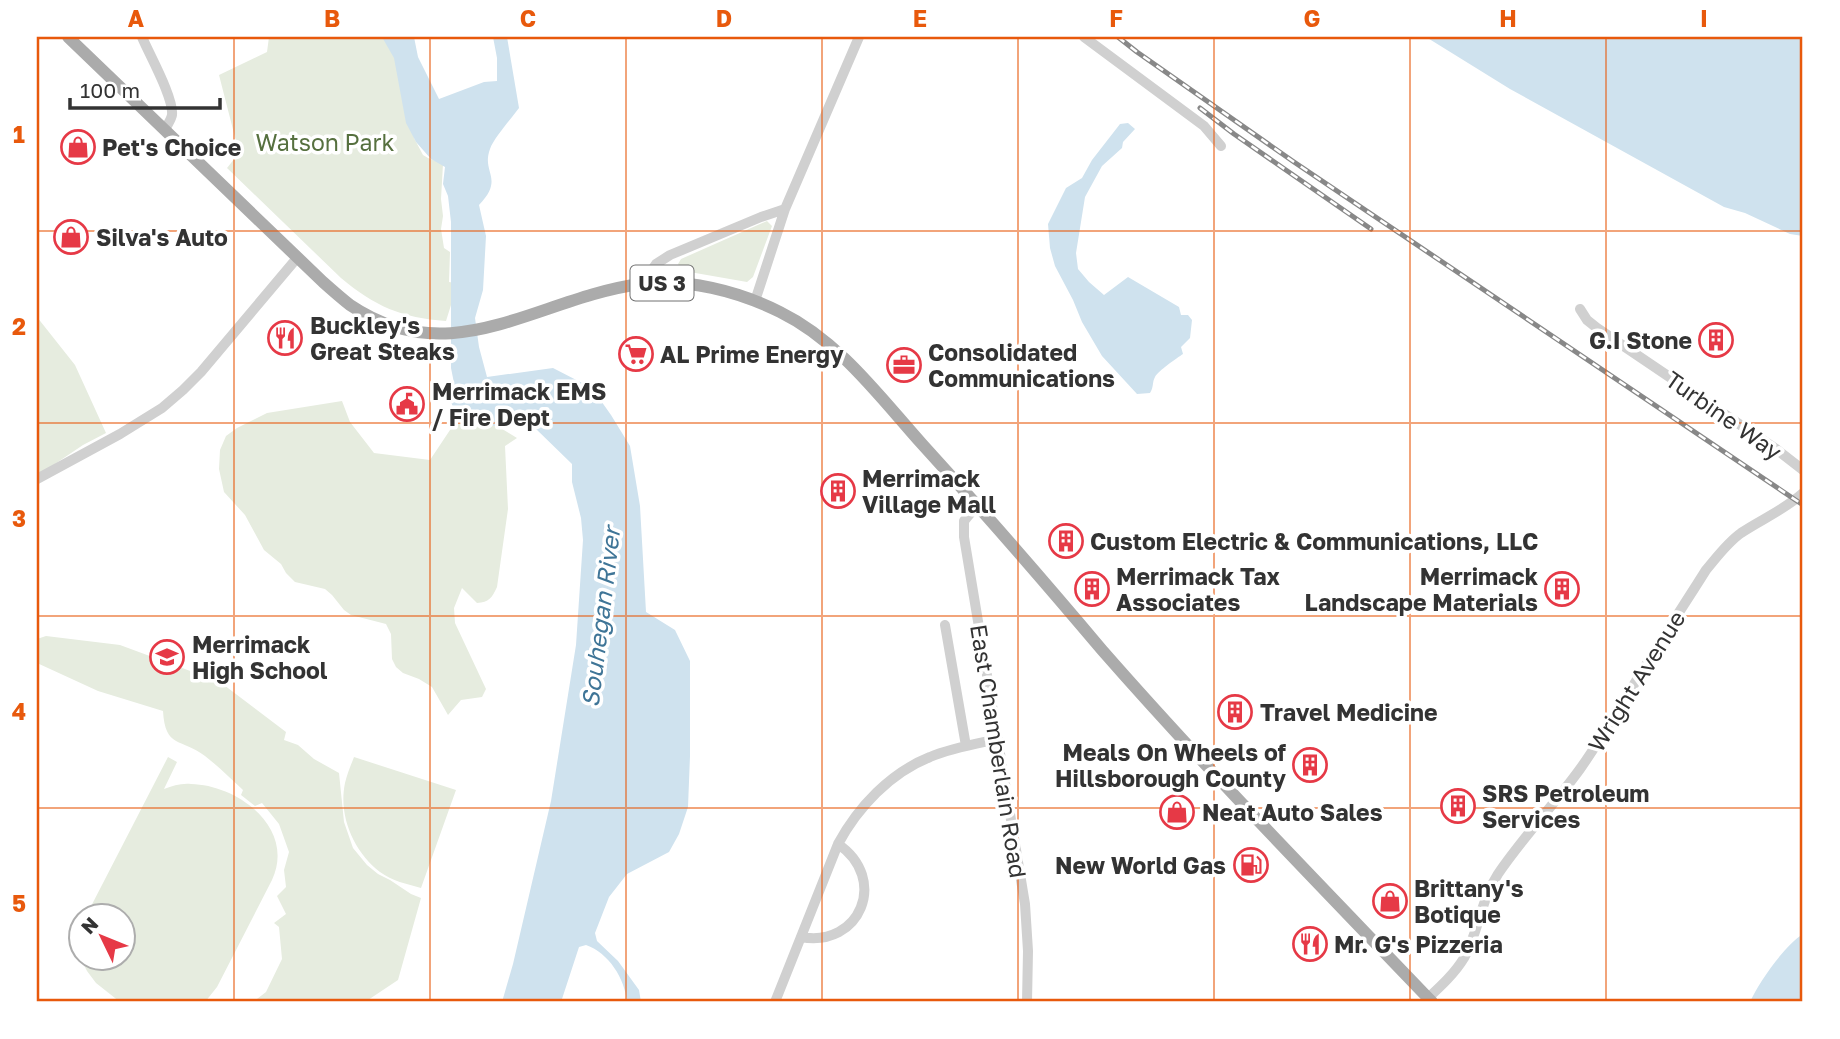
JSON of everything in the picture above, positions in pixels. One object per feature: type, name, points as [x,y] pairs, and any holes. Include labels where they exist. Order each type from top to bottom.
[{"type":"main road","name":"US 3","points":[[68,37],[297,258],[348,303],[393,326],[427,334],[474,331],[599,293],[642,284],[664,283],[711,288],[755,301],[801,324],[821,338],[839,353],[977,505],[1165,721],[1430,1000]]},
{"type":"street","points":[[142,37],[159,73],[171,108],[172,117],[165,130]]},
{"type":"street","points":[[755,301],[785,209],[859,37]]},
{"type":"street","points":[[1084,37],[1203,126],[1221,146]]},
{"type":"street","points":[[642,284],[656,264],[670,255],[785,209]]},
{"type":"street","points":[[37,479],[162,408],[201,372],[297,258]]},
{"type":"street","name":"Turbine Way","points":[[1580,309],[1587,320],[1597,328],[1803,470]]},
{"type":"street","name":"Wright Avenue","points":[[1430,1000],[1463,959],[1473,938],[1487,893],[1499,873],[1605,732],[1706,570],[1721,551],[1740,534],[1803,494]]},
{"type":"street","name":"East Chamberlain Road","points":[[977,505],[963,527],[1027,927],[1027,1002]]},
{"type":"street","points":[[945,625],[966,746]]},
{"type":"street","points":[[775,1002],[838,844],[851,821],[888,782],[928,757],[998,739]]},
{"type":"street","points":[[801,937],[818,939],[839,932],[848,926],[861,906],[865,895],[863,873],[852,855],[838,844]]},
{"type":"green space","name":"Watson Park","points":[[269,37],[389,37],[402,58],[414,138],[423,155],[443,164],[441,229],[444,248],[450,252],[449,282],[455,283],[446,321],[416,317],[389,309],[353,288],[227,168],[239,153],[219,75],[267,52]]},
{"type":"green space","points":[[767,221],[772,226],[753,277],[747,282],[684,271],[678,264],[681,259]]},
{"type":"green space","points":[[37,317],[75,365],[106,433],[37,476]]},
{"type":"green space","points":[[342,401],[350,422],[374,453],[430,460],[458,418],[499,427],[517,438],[505,446],[508,509],[497,587],[490,599],[477,603],[462,588],[454,608],[455,623],[486,689],[482,697],[461,700],[448,715],[432,687],[396,667],[392,659],[391,634],[386,624],[351,615],[325,589],[295,582],[281,564],[264,550],[245,515],[224,492],[219,469],[220,450],[226,436],[267,413]]},
{"type":"green space","points":[[46,636],[120,645],[220,682],[286,732],[284,740],[298,745],[314,759],[339,773],[344,822],[353,848],[378,874],[421,898],[398,980],[365,1002],[253,1002],[266,992],[282,959],[279,927],[274,923],[286,914],[277,896],[286,887],[284,870],[289,852],[279,824],[262,803],[255,806],[241,795],[243,790],[210,760],[171,737],[164,723],[163,711],[98,691],[37,663],[37,639]]},
{"type":"green space","points":[[168,757],[177,762],[164,789],[191,784],[227,792],[258,813],[269,827],[276,843],[277,861],[272,880],[217,987],[205,1002],[120,1002],[96,983],[88,972],[136,972],[136,902],[93,902]]},
{"type":"green space","points":[[354,757],[456,790],[421,888],[380,872],[356,844],[346,820],[343,795]]},
{"type":"water","name":"Souhegan River","points":[[382,37],[414,37],[418,57],[439,99],[484,82],[497,81],[493,37],[507,37],[519,108],[490,149],[488,164],[492,182],[487,196],[479,205],[486,236],[483,290],[475,318],[487,377],[553,368],[586,385],[599,398],[630,446],[640,506],[646,612],[675,630],[690,661],[688,807],[679,834],[669,852],[627,874],[609,897],[595,933],[597,941],[618,961],[639,990],[641,1002],[627,1002],[623,985],[609,960],[586,945],[579,947],[561,1002],[502,1002],[551,801],[576,645],[583,540],[581,518],[572,482],[572,464],[535,428],[518,424],[499,427],[458,418],[446,391],[454,383],[451,368],[451,222],[448,196],[443,184],[445,167],[431,159],[416,142],[406,123],[394,58]]},
{"type":"water","points":[[1426,37],[1803,37],[1803,236],[1790,234],[1745,213],[1724,207],[1510,89]]},
{"type":"water","points":[[1128,123],[1135,129],[1123,142],[1122,148],[1102,166],[1085,197],[1076,253],[1078,269],[1104,295],[1128,277],[1179,307],[1181,315],[1188,315],[1192,320],[1190,338],[1181,347],[1183,354],[1157,374],[1150,393],[1137,394],[1102,356],[1082,322],[1055,266],[1048,224],[1066,188],[1082,178],[1092,160],[1120,124]]},
{"type":"water","points":[[1803,934],[1803,1002],[1750,1002],[1773,965],[1788,946]]},
{"type":"railway","points":[[1118,37],[1294,162],[1803,505]]},
{"type":"railway","points":[[1200,108],[1371,229]]},
{"type":"place","name":"Pet's Choice","points":[[78,147]]},
{"type":"place","name":"Silva's Auto","points":[[71,237]]},
{"type":"place","name":"Buckley's Great Steaks","points":[[285,338]]},
{"type":"place","name":"G.I Stone","points":[[1716,340]]},
{"type":"place","name":"AL Prime Energy","points":[[636,354]]},
{"type":"place","name":"Consolidated Communications","points":[[904,365]]},
{"type":"place","name":"Merrimack EMS / Fire Dept","points":[[407,404]]},
{"type":"place","name":"Merrimack Village Mall","points":[[838,491]]},
{"type":"place","name":"Custom Electric & Communications, LLC","points":[[1066,541]]},
{"type":"place","name":"Merrimack Tax Associates","points":[[1092,589]]},
{"type":"place","name":"Merrimack Landscape Materials","points":[[1562,589]]},
{"type":"place","name":"Merrimack High School","points":[[167,657]]},
{"type":"place","name":"Travel Medicine","points":[[1235,712]]},
{"type":"place","name":"Meals On Wheels of Hillsborough County","points":[[1310,765]]},
{"type":"place","name":"SRS Petroleum Services","points":[[1458,806]]},
{"type":"place","name":"Neat Auto Sales","points":[[1177,812]]},
{"type":"place","name":"New World Gas","points":[[1251,865]]},
{"type":"place","name":"Brittany's Botique","points":[[1390,901]]},
{"type":"place","name":"Mr. G's Pizzeria","points":[[1310,944]]}]
